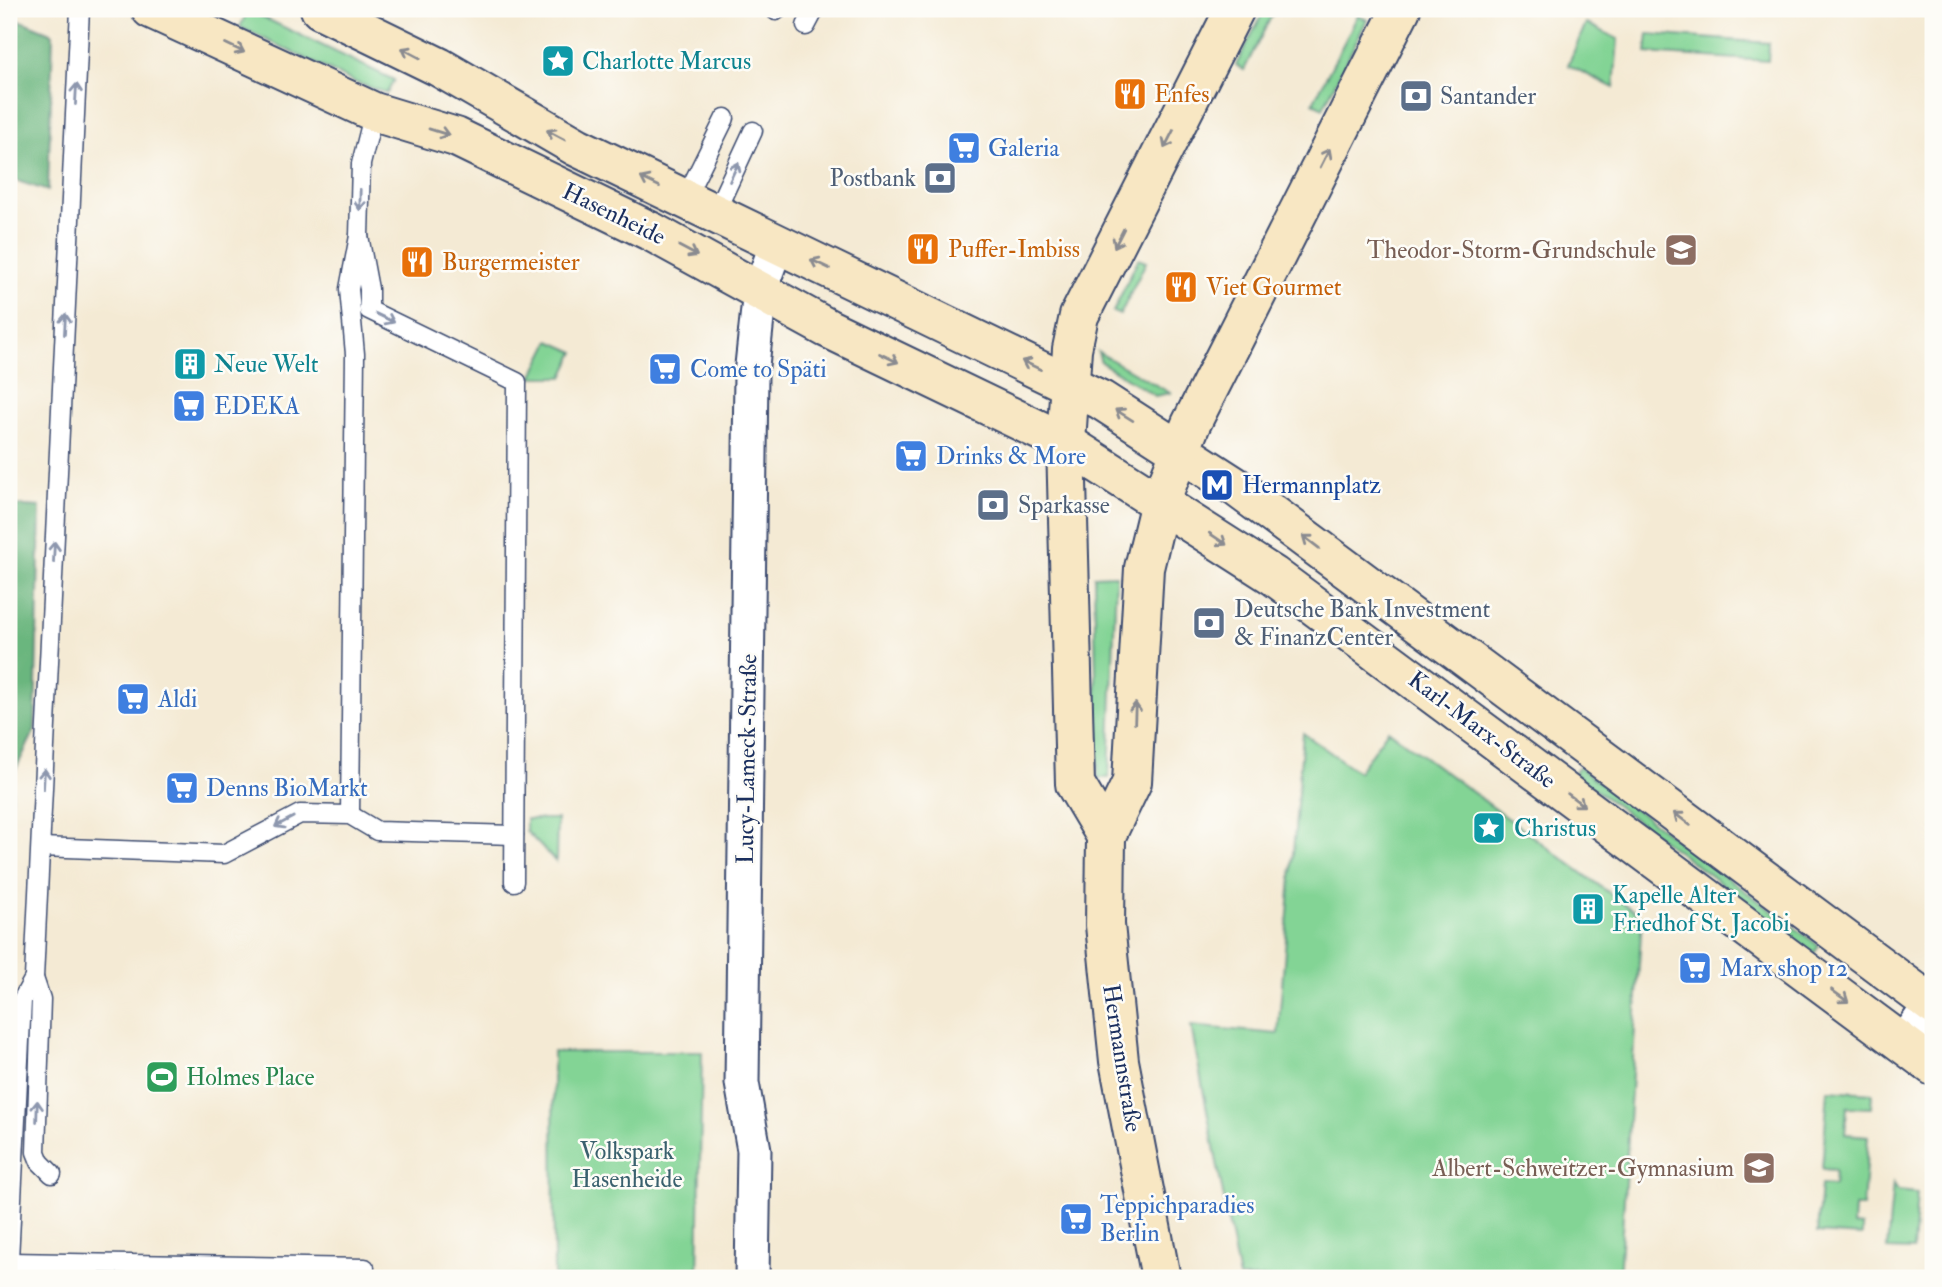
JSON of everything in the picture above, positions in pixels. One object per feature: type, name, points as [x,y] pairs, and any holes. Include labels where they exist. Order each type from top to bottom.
[{"type":"main road","name":"Hasenheide","points":[[320,9],[439,68],[577,147],[1068,382]]},
{"type":"main road","points":[[1107,836],[1074,784],[1066,443],[1068,382],[1079,316],[1235,9]]},
{"type":"main road","points":[[1066,443],[1160,502],[1179,449],[1401,9]]},
{"type":"main road","name":"Hasenheide","points":[[175,14],[374,112],[456,137],[652,232],[827,328],[1066,443]]},
{"type":"main road","points":[[1068,382],[1179,449]]},
{"type":"main road","name":"Karl-Marx-Straße","points":[[1179,449],[1311,541],[1933,1001]]},
{"type":"main road","name":"Karl-Marx-Straße","points":[[1160,502],[1327,614],[1918,1055]]},
{"type":"main road","name":"Hermannstraße","points":[[1160,502],[1141,595],[1132,782],[1107,836],[1105,925],[1109,985],[1119,1061],[1161,1278]]},
{"type":"street","name":"Lucy-Lameck-Straße","points":[[752,1278],[754,1150],[742,1083],[751,375],[760,290],[777,243]]},
{"type":"street","points":[[1918,1055],[1933,1001]]},
{"type":"lane","points":[[52,1174],[40,1162],[36,1152],[41,999],[34,978],[80,9]]},
{"type":"lane","points":[[806,26],[815,9]]},
{"type":"lane","points":[[351,815],[355,354],[349,289],[359,236],[361,164],[374,112]]},
{"type":"lane","points":[[700,206],[725,118]]},
{"type":"lane","points":[[700,206],[753,131]]},
{"type":"lane","points":[[359,236],[369,289],[369,310],[517,382],[514,883]]},
{"type":"lane","points":[[41,847],[224,854],[300,814],[351,815],[377,831],[514,835]]},
{"type":"lane","points":[[34,978],[22,1000],[9,1261],[365,1268]]},
{"type":"green space","points":[[1265,9],[1275,9],[1244,70],[1236,65]]},
{"type":"green space","points":[[248,10],[394,80],[387,93],[354,82],[240,27]]},
{"type":"green space","points":[[1358,15],[1367,20],[1323,108],[1313,103]]},
{"type":"green space","points":[[9,16],[53,34],[48,191],[17,181],[9,165]]},
{"type":"green space","points":[[1586,23],[1618,39],[1614,88],[1568,65]]},
{"type":"green space","points":[[1648,34],[1769,43],[1768,61],[1646,53]]},
{"type":"green space","points":[[1138,259],[1146,262],[1120,315],[1113,312]]},
{"type":"green space","points":[[550,341],[575,352],[563,377],[532,377]]},
{"type":"green space","points":[[1098,352],[1170,393],[1155,396],[1101,362]]},
{"type":"green space","points":[[9,505],[40,507],[35,730],[12,777],[9,856]]},
{"type":"green space","points":[[1116,575],[1109,778],[1098,778],[1094,576]]},
{"type":"green space","points":[[1388,730],[1642,917],[1619,1278],[1239,1278],[1191,1026],[1278,1034],[1303,733],[1358,772]]},
{"type":"green space","points":[[1579,767],[1819,946],[1814,953],[1574,774]]},
{"type":"green space","points":[[526,819],[557,819],[556,862],[526,831]]},
{"type":"green space","name":"Volkspark Hasenheide","points":[[553,1052],[702,1052],[698,1278],[554,1278]]},
{"type":"green space","points":[[1828,1090],[1872,1093],[1871,1108],[1847,1107],[1845,1134],[1868,1136],[1863,1207],[1854,1207],[1853,1225],[1862,1226],[1862,1236],[1817,1233],[1821,1185],[1834,1186],[1835,1170],[1822,1169]]},
{"type":"green space","points":[[1893,1183],[1898,1191],[1917,1193],[1913,1250],[1887,1249]]},
{"type":"place","name":"Charlotte Marcus","points":[[558,61]]},
{"type":"place","name":"Enfes","points":[[1130,94]]},
{"type":"place","name":"Santander","points":[[1416,96]]},
{"type":"place","name":"Galeria","points":[[964,148]]},
{"type":"place","name":"Postbank","points":[[940,178]]},
{"type":"place","name":"Puffer-Imbiss","points":[[923,249]]},
{"type":"place","name":"Theodor-Storm-Grundschule","points":[[1681,250]]},
{"type":"place","name":"Burgermeister","points":[[417,262]]},
{"type":"place","name":"Viet Gourmet","points":[[1181,287]]},
{"type":"place","name":"Neue Welt","points":[[190,364]]},
{"type":"place","name":"Come to Späti","points":[[665,369]]},
{"type":"place","name":"EDEKA","points":[[189,406]]},
{"type":"place","name":"Drinks & More","points":[[911,456]]},
{"type":"place","name":"Hermannplatz","points":[[1217,485]]},
{"type":"place","name":"Sparkasse","points":[[993,505]]},
{"type":"place","name":"Deutsche Bank Investment & FinanzCenter","points":[[1209,623]]},
{"type":"place","name":"Aldi","points":[[133,699]]},
{"type":"place","name":"Denns BioMarkt","points":[[182,788]]},
{"type":"place","name":"Christus","points":[[1489,828]]},
{"type":"place","name":"Kapelle Alter Friedhof St. Jacobi","points":[[1588,909]]},
{"type":"place","name":"Marx shop 12","points":[[1695,968]]},
{"type":"place","name":"Holmes Place","points":[[162,1077]]},
{"type":"place","name":"Albert-Schweitzer-Gymnasium","points":[[1759,1168]]},
{"type":"place","name":"Teppichparadies Berlin","points":[[1076,1219]]}]
